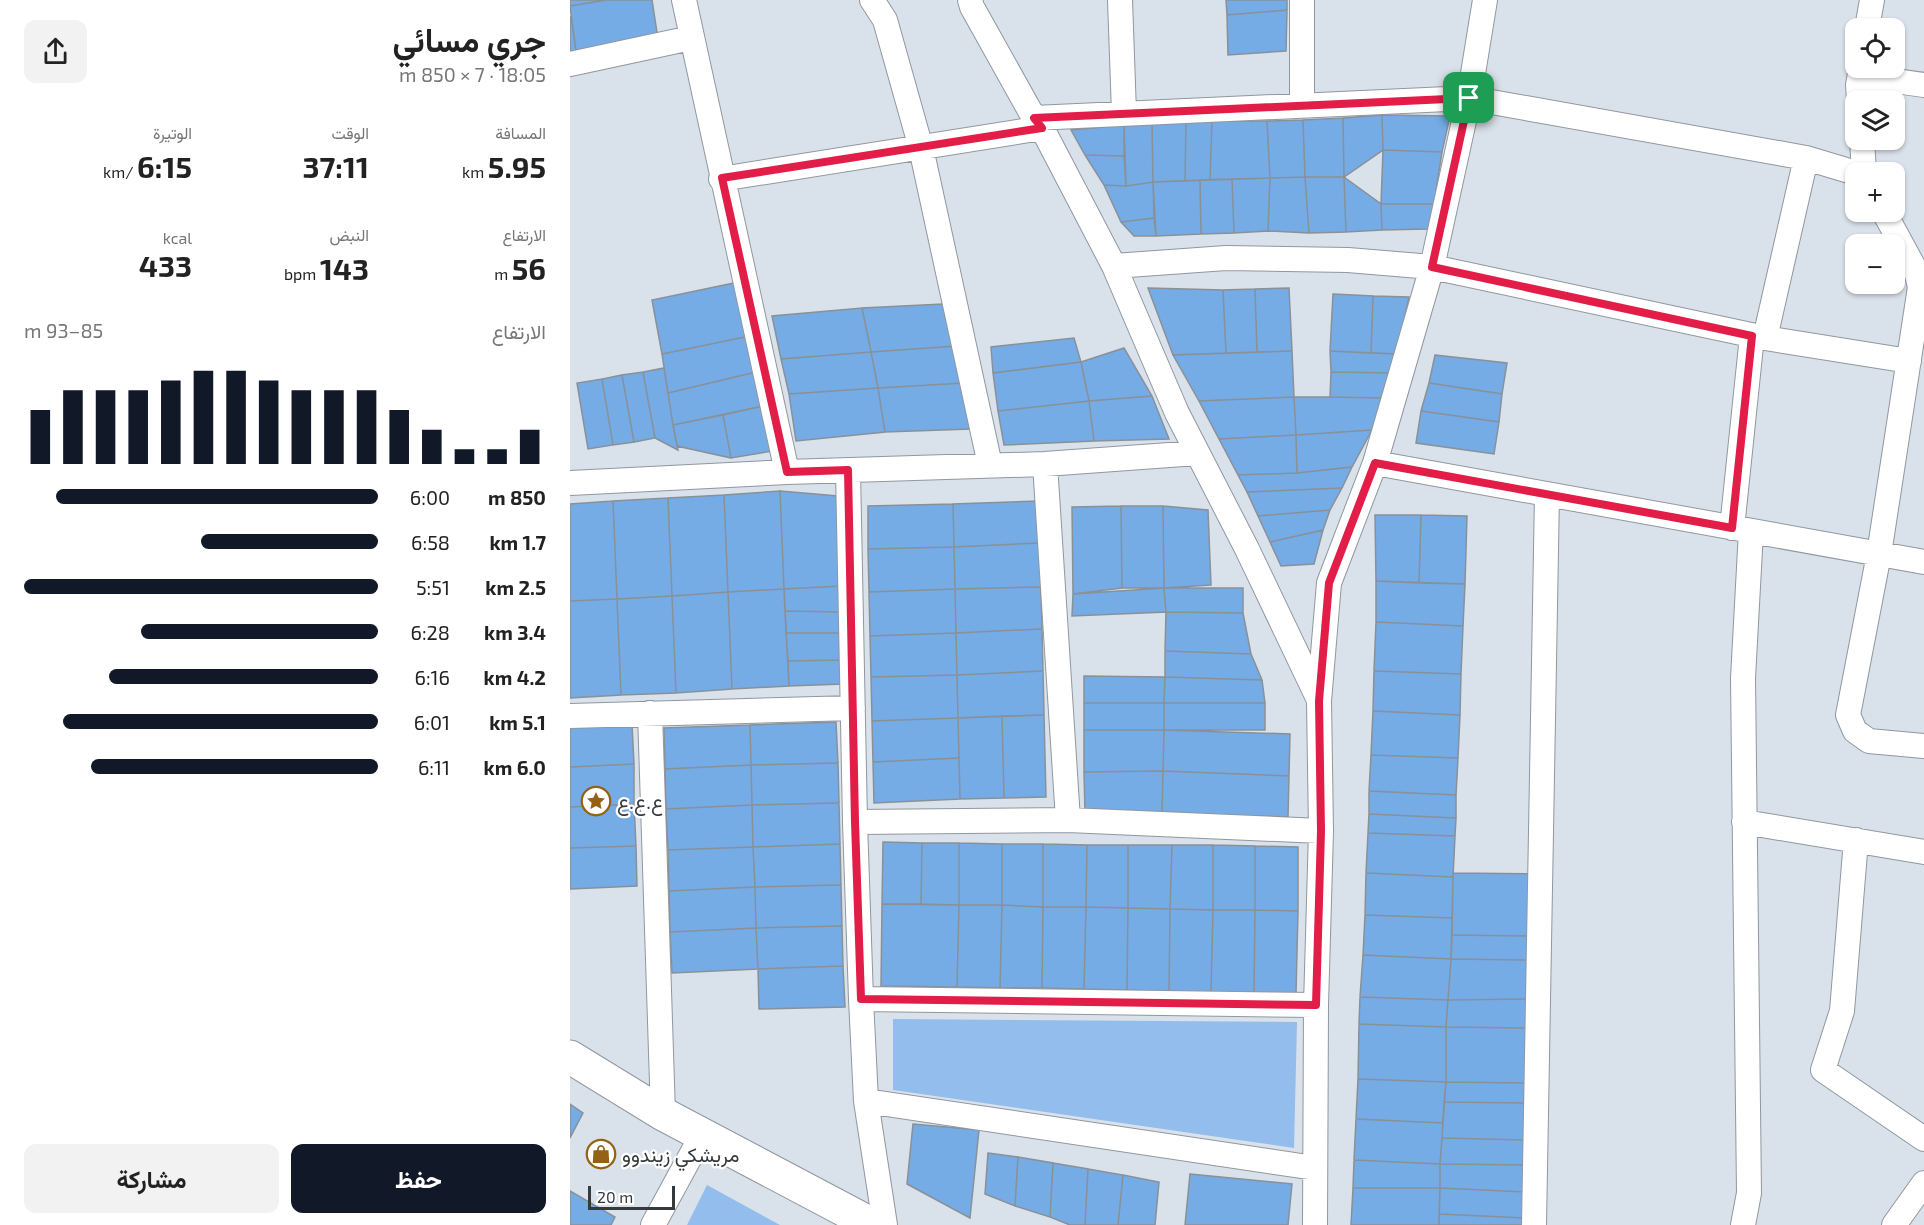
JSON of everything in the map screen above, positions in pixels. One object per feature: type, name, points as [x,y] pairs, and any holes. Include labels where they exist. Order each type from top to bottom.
[{"type":"street","points":[[684,0],[787,472]]},
{"type":"street","points":[[873,0],[885,20],[921,148],[990,465]]},
{"type":"street","points":[[970,0],[1114,266],[1177,413],[1247,549],[1319,701]]},
{"type":"street","points":[[1120,0],[1124,113]]},
{"type":"street","points":[[1302,0],[1302,105]]},
{"type":"street","points":[[1315,1225],[1316,1005],[1321,831],[1319,701],[1329,583],[1375,463],[1432,267],[1469,98],[1485,0]]},
{"type":"street","points":[[1869,18],[1872,0]]},
{"type":"street","points":[[570,64],[691,38]]},
{"type":"street","points":[[1890,78],[1924,85]]},
{"type":"street","points":[[722,178],[921,148],[1038,123],[1124,113],[1469,98],[1806,158],[1845,170]]},
{"type":"street","points":[[1743,1225],[1749,1192],[1741,529],[1758,337],[1806,158]]},
{"type":"street","points":[[1889,222],[1916,271],[1920,287],[1879,554],[1848,715],[1855,731],[1869,741],[1924,746]]},
{"type":"street","points":[[1114,266],[1226,258],[1347,260],[1432,267],[1758,337],[1909,361]]},
{"type":"street","points":[[570,483],[787,472],[1045,464],[1197,453]]},
{"type":"street","points":[[1375,463],[1924,562]]},
{"type":"street","points":[[1045,464],[1068,820]]},
{"type":"street","points":[[848,470],[861,999],[866,1101],[885,1225]]},
{"type":"street","points":[[1534,1225],[1547,494]]},
{"type":"street","points":[[570,716],[853,708]]},
{"type":"street","points":[[650,713],[663,1114]]},
{"type":"street","points":[[855,822],[1068,820],[1321,831]]},
{"type":"street","points":[[1744,822],[1924,852]]},
{"type":"street","points":[[1856,840],[1842,1011],[1823,1070],[1924,1139]]},
{"type":"street","points":[[861,999],[1316,1005]]},
{"type":"street","points":[[570,1057],[663,1114],[873,1225]]},
{"type":"street","points":[[866,1101],[1315,1168]]},
{"type":"street","points":[[653,1225],[702,1135]]},
{"type":"street","points":[[1894,1225],[1924,1184]]},
{"type":"shaded area","points":[[893,1019],[1297,1022],[1294,1148],[893,1090]]},
{"type":"shaded area","points":[[707,1185],[780,1225],[687,1225]]},
{"type":"building","points":[[570,0],[607,0],[570,6]]},
{"type":"building","points":[[607,0],[652,0],[658,39],[576,51],[570,6]]},
{"type":"building","points":[[1226,0],[1287,0],[1287,10],[1227,15]]},
{"type":"building","points":[[1287,10],[1286,51],[1228,55],[1227,15]]},
{"type":"building","points":[[570,17],[576,51],[570,52]]},
{"type":"building","points":[[1382,115],[1383,150],[1344,177],[1343,118]]},
{"type":"building","points":[[1382,115],[1450,116],[1442,152],[1383,150]]},
{"type":"building","points":[[1343,118],[1344,177],[1305,177],[1303,120]]},
{"type":"building","points":[[1303,120],[1305,177],[1270,178],[1267,121]]},
{"type":"building","points":[[1186,121],[1212,121],[1210,180],[1185,181]]},
{"type":"building","points":[[1186,121],[1185,181],[1153,182],[1152,124]]},
{"type":"building","points":[[1212,121],[1267,121],[1270,178],[1210,180]]},
{"type":"building","points":[[1152,124],[1153,182],[1126,186],[1124,125]]},
{"type":"building","points":[[1124,125],[1124,156],[1085,155],[1071,130]]},
{"type":"building","points":[[1383,150],[1442,152],[1434,204],[1381,204]]},
{"type":"building","points":[[1085,155],[1124,156],[1126,186],[1104,185]]},
{"type":"building","points":[[1305,177],[1344,177],[1346,232],[1309,233]]},
{"type":"building","points":[[1305,177],[1309,233],[1268,231],[1270,178]]},
{"type":"building","points":[[1344,177],[1381,204],[1382,230],[1346,232]]},
{"type":"building","points":[[1270,178],[1268,231],[1234,233],[1232,179]]},
{"type":"building","points":[[1232,179],[1234,233],[1201,234],[1200,180]]},
{"type":"building","points":[[1200,180],[1201,234],[1156,236],[1153,182]]},
{"type":"building","points":[[1153,182],[1154,218],[1121,222],[1104,185],[1126,186]]},
{"type":"building","points":[[1381,204],[1434,204],[1428,229],[1382,230]]},
{"type":"building","points":[[1154,218],[1156,236],[1134,236],[1121,222]]},
{"type":"building","points":[[739,282],[750,336],[662,354],[652,300]]},
{"type":"building","points":[[1148,288],[1223,290],[1226,353],[1173,355]]},
{"type":"building","points":[[1289,288],[1292,351],[1257,352],[1255,289]]},
{"type":"building","points":[[1255,289],[1257,352],[1226,353],[1223,290]]},
{"type":"building","points":[[1333,294],[1373,296],[1371,353],[1330,351]]},
{"type":"building","points":[[1373,296],[1409,297],[1397,354],[1371,353]]},
{"type":"building","points":[[943,304],[956,346],[871,352],[862,308]]},
{"type":"building","points":[[862,308],[871,352],[781,359],[772,316]]},
{"type":"building","points":[[750,336],[756,372],[668,393],[662,354]]},
{"type":"building","points":[[1074,338],[1081,362],[993,373],[991,347]]},
{"type":"building","points":[[956,346],[964,383],[878,388],[871,352]]},
{"type":"building","points":[[1124,348],[1152,396],[1089,401],[1081,362]]},
{"type":"building","points":[[1292,351],[1294,397],[1199,401],[1173,355]]},
{"type":"building","points":[[1330,351],[1397,354],[1392,373],[1331,372]]},
{"type":"building","points":[[871,352],[878,388],[789,394],[781,359]]},
{"type":"building","points":[[1435,355],[1507,363],[1502,394],[1429,383]]},
{"type":"building","points":[[1081,362],[1089,401],[998,411],[993,373]]},
{"type":"building","points":[[664,368],[678,450],[655,438],[643,372]]},
{"type":"building","points":[[643,372],[655,438],[634,442],[622,375]]},
{"type":"building","points":[[756,372],[763,406],[673,425],[668,393]]},
{"type":"building","points":[[1331,372],[1392,373],[1382,398],[1330,397]]},
{"type":"building","points":[[622,375],[634,442],[613,445],[602,379]]},
{"type":"building","points":[[602,379],[613,445],[588,449],[577,383]]},
{"type":"building","points":[[964,383],[971,429],[885,432],[878,388]]},
{"type":"building","points":[[1429,383],[1502,394],[1499,422],[1421,411]]},
{"type":"building","points":[[878,388],[885,432],[796,441],[789,394]]},
{"type":"building","points":[[1152,396],[1169,439],[1094,441],[1089,401]]},
{"type":"building","points":[[1294,397],[1382,398],[1372,430],[1296,435]]},
{"type":"building","points":[[1294,397],[1296,435],[1219,439],[1199,401]]},
{"type":"building","points":[[1089,401],[1094,441],[1004,445],[998,411]]},
{"type":"building","points":[[763,406],[773,451],[731,458],[723,415]]},
{"type":"building","points":[[1421,411],[1499,422],[1494,454],[1416,443]]},
{"type":"building","points":[[723,415],[731,458],[677,446],[673,425]]},
{"type":"building","points":[[1372,430],[1352,467],[1297,473],[1296,435]]},
{"type":"building","points":[[1296,435],[1297,473],[1238,475],[1219,439]]},
{"type":"building","points":[[1352,467],[1342,488],[1247,492],[1238,475],[1297,473]]},
{"type":"building","points":[[1342,488],[1330,510],[1258,516],[1247,492]]},
{"type":"building","points":[[780,491],[784,589],[728,592],[724,495]]},
{"type":"building","points":[[780,491],[838,496],[841,586],[784,589]]},
{"type":"building","points":[[724,495],[728,592],[672,596],[668,498]]},
{"type":"building","points":[[668,498],[672,596],[617,599],[613,501]]},
{"type":"building","points":[[613,501],[617,599],[570,601],[570,504]]},
{"type":"building","points":[[1039,501],[1040,543],[954,547],[953,504]]},
{"type":"building","points":[[953,504],[954,547],[868,549],[868,506]]},
{"type":"building","points":[[1121,506],[1163,506],[1164,588],[1122,588]]},
{"type":"building","points":[[1121,506],[1122,588],[1073,594],[1072,507]]},
{"type":"building","points":[[1163,506],[1208,510],[1211,585],[1164,588]]},
{"type":"building","points":[[1330,510],[1323,530],[1270,542],[1258,516]]},
{"type":"building","points":[[1375,515],[1421,515],[1419,583],[1376,581]]},
{"type":"building","points":[[1421,515],[1467,516],[1465,584],[1419,583]]},
{"type":"building","points":[[1323,530],[1314,564],[1281,566],[1270,542]]},
{"type":"building","points":[[1040,543],[1041,587],[955,589],[954,547]]},
{"type":"building","points":[[954,547],[955,589],[869,592],[868,549]]},
{"type":"building","points":[[1376,581],[1465,584],[1463,626],[1376,622]]},
{"type":"building","points":[[841,586],[841,612],[785,611],[784,589]]},
{"type":"building","points":[[1041,587],[1042,629],[956,633],[955,589]]},
{"type":"building","points":[[1164,588],[1166,612],[1072,616],[1073,594]]},
{"type":"building","points":[[1164,588],[1243,588],[1243,613],[1166,612]]},
{"type":"building","points":[[784,589],[789,686],[732,689],[728,592]]},
{"type":"building","points":[[955,589],[956,633],[870,636],[869,592]]},
{"type":"building","points":[[728,592],[732,689],[676,693],[672,596]]},
{"type":"building","points":[[672,596],[676,693],[621,695],[617,599]]},
{"type":"building","points":[[617,599],[621,695],[570,698],[570,601]]},
{"type":"building","points":[[785,611],[841,612],[843,633],[786,633]]},
{"type":"building","points":[[1166,612],[1243,613],[1251,654],[1165,651]]},
{"type":"building","points":[[1376,622],[1463,626],[1461,674],[1374,671]]},
{"type":"building","points":[[1042,629],[1043,671],[957,675],[956,633]]},
{"type":"building","points":[[786,633],[843,633],[843,660],[788,661]]},
{"type":"building","points":[[956,633],[957,675],[871,677],[870,636]]},
{"type":"building","points":[[1165,651],[1251,654],[1262,680],[1165,677]]},
{"type":"building","points":[[843,660],[843,684],[789,686],[788,661]]},
{"type":"building","points":[[1043,671],[1044,715],[958,718],[957,675]]},
{"type":"building","points":[[1374,671],[1461,674],[1460,715],[1373,711]]},
{"type":"building","points":[[957,675],[958,718],[872,721],[871,677]]},
{"type":"building","points":[[1084,676],[1165,677],[1164,703],[1084,703]]},
{"type":"building","points":[[1165,677],[1262,680],[1265,703],[1164,703]]},
{"type":"building","points":[[1084,703],[1164,703],[1164,730],[1084,730]]},
{"type":"building","points":[[1164,703],[1265,703],[1265,730],[1164,730]]},
{"type":"building","points":[[1373,711],[1460,715],[1458,758],[1371,755]]},
{"type":"building","points":[[1044,715],[1046,797],[1004,798],[1002,716]]},
{"type":"building","points":[[1002,716],[1004,798],[960,799],[958,718]]},
{"type":"building","points":[[958,718],[959,758],[873,762],[872,721]]},
{"type":"building","points":[[836,722],[838,763],[751,765],[750,725]]},
{"type":"building","points":[[632,724],[634,764],[570,767],[570,726]]},
{"type":"building","points":[[750,725],[751,765],[665,769],[664,728]]},
{"type":"building","points":[[1084,730],[1164,730],[1163,771],[1084,772]]},
{"type":"building","points":[[1164,730],[1290,734],[1289,776],[1163,771]]},
{"type":"building","points":[[1371,755],[1458,758],[1456,795],[1369,791]]},
{"type":"building","points":[[959,758],[960,799],[874,803],[873,762]]},
{"type":"building","points":[[838,763],[839,803],[752,805],[751,765]]},
{"type":"building","points":[[634,764],[634,804],[570,807],[570,767]]},
{"type":"building","points":[[751,765],[752,805],[666,809],[665,769]]},
{"type":"building","points":[[1163,771],[1162,813],[1085,813],[1084,772]]},
{"type":"building","points":[[1163,771],[1289,776],[1288,817],[1162,813]]},
{"type":"building","points":[[1369,791],[1456,795],[1456,818],[1369,814]]},
{"type":"building","points":[[839,803],[840,844],[753,847],[752,805]]},
{"type":"building","points":[[634,804],[636,846],[570,848],[570,807]]},
{"type":"building","points":[[752,805],[753,847],[668,850],[666,809]]},
{"type":"building","points":[[1369,814],[1456,818],[1455,836],[1368,833]]},
{"type":"building","points":[[1368,833],[1455,836],[1453,877],[1366,873]]},
{"type":"building","points":[[883,842],[922,843],[921,904],[882,904]]},
{"type":"building","points":[[922,843],[959,843],[959,905],[921,904]]},
{"type":"building","points":[[959,843],[1002,844],[1002,905],[959,905]]},
{"type":"building","points":[[840,844],[841,885],[755,887],[753,847]]},
{"type":"building","points":[[1002,844],[1043,844],[1043,907],[1002,905]]},
{"type":"building","points":[[1043,844],[1087,845],[1086,907],[1043,907]]},
{"type":"building","points":[[1087,845],[1128,845],[1128,908],[1086,907]]},
{"type":"building","points":[[1128,845],[1172,845],[1170,909],[1128,908]]},
{"type":"building","points":[[1172,845],[1213,845],[1213,910],[1170,909]]},
{"type":"building","points":[[1213,845],[1255,846],[1255,910],[1213,910]]},
{"type":"building","points":[[636,846],[637,886],[570,889],[570,848]]},
{"type":"building","points":[[1255,846],[1298,847],[1298,911],[1255,910]]},
{"type":"building","points":[[753,847],[755,887],[669,891],[668,850]]},
{"type":"building","points":[[1366,873],[1453,877],[1452,918],[1365,915]]},
{"type":"building","points":[[1453,873],[1538,874],[1534,936],[1452,935]]},
{"type":"building","points":[[841,885],[842,926],[756,928],[755,887]]},
{"type":"building","points":[[755,887],[756,928],[670,932],[669,891]]},
{"type":"building","points":[[882,904],[959,905],[957,987],[881,986]]},
{"type":"building","points":[[959,905],[1002,905],[1000,988],[957,987]]},
{"type":"building","points":[[1002,905],[1043,907],[1042,988],[1000,988]]},
{"type":"building","points":[[1043,907],[1086,907],[1084,989],[1042,988]]},
{"type":"building","points":[[1086,907],[1128,908],[1127,990],[1084,989]]},
{"type":"building","points":[[1128,908],[1170,909],[1169,992],[1127,990]]},
{"type":"building","points":[[1170,909],[1213,910],[1211,992],[1169,992]]},
{"type":"building","points":[[1213,910],[1255,910],[1254,993],[1211,992]]},
{"type":"building","points":[[1255,910],[1298,911],[1296,994],[1254,993]]},
{"type":"building","points":[[1365,915],[1452,918],[1451,959],[1363,955]]},
{"type":"building","points":[[842,926],[843,966],[758,969],[756,928]]},
{"type":"building","points":[[756,928],[758,969],[672,973],[670,932]]},
{"type":"building","points":[[1452,935],[1534,936],[1534,960],[1451,959]]},
{"type":"building","points":[[1363,955],[1451,959],[1448,1000],[1360,997]]},
{"type":"building","points":[[1451,959],[1534,960],[1533,999],[1448,1000]]},
{"type":"building","points":[[843,966],[845,1007],[759,1009],[758,969]]},
{"type":"building","points":[[1360,997],[1448,1000],[1446,1027],[1359,1024]]},
{"type":"building","points":[[1533,999],[1532,1028],[1446,1027],[1448,1000]]},
{"type":"building","points":[[1359,1024],[1446,1027],[1446,1082],[1358,1079]]},
{"type":"building","points":[[1446,1027],[1532,1028],[1532,1083],[1446,1082]]},
{"type":"building","points":[[1358,1079],[1446,1082],[1443,1123],[1356,1119]]},
{"type":"building","points":[[1446,1082],[1532,1083],[1532,1103],[1444,1102]]},
{"type":"building","points":[[1444,1102],[1532,1103],[1531,1140],[1442,1138]]},
{"type":"building","points":[[570,1104],[583,1113],[570,1138]]},
{"type":"building","points":[[1356,1119],[1443,1123],[1440,1164],[1354,1160]]},
{"type":"building","points":[[913,1124],[979,1130],[970,1218],[907,1184]]},
{"type":"building","points":[[1442,1138],[1531,1140],[1529,1165],[1440,1164]]},
{"type":"building","points":[[988,1153],[1018,1157],[1015,1206],[985,1194]]},
{"type":"building","points":[[1018,1157],[1053,1163],[1050,1217],[1015,1206]]},
{"type":"building","points":[[1354,1160],[1440,1164],[1440,1188],[1353,1188]]},
{"type":"building","points":[[1053,1163],[1088,1169],[1085,1225],[1070,1225],[1050,1217]]},
{"type":"building","points":[[1440,1164],[1529,1165],[1527,1192],[1440,1188]]},
{"type":"building","points":[[1088,1169],[1123,1175],[1118,1225],[1085,1225]]},
{"type":"building","points":[[1190,1174],[1292,1184],[1288,1225],[1185,1225]]},
{"type":"building","points":[[1123,1175],[1159,1182],[1155,1225],[1118,1225]]},
{"type":"building","points":[[1353,1188],[1440,1188],[1439,1225],[1351,1225]]},
{"type":"building","points":[[1440,1188],[1527,1192],[1525,1218],[1439,1214]]},
{"type":"building","points":[[570,1191],[615,1217],[611,1225],[570,1225]]},
{"type":"building","points":[[1439,1214],[1525,1218],[1524,1225],[1439,1225]]},
{"type":"place","name":"ع.ع.ع","points":[[596,801]]},
{"type":"place","name":"مريشكي زيندوو","points":[[601,1154]]},
{"type":"route","points":[[1469,98],[1432,267],[1752,336],[1732,528],[1375,463],[1329,583],[1319,701],[1321,831],[1316,1005],[861,999],[848,470],[787,472],[722,178],[1042,128],[1034,118],[1469,98]]}]
